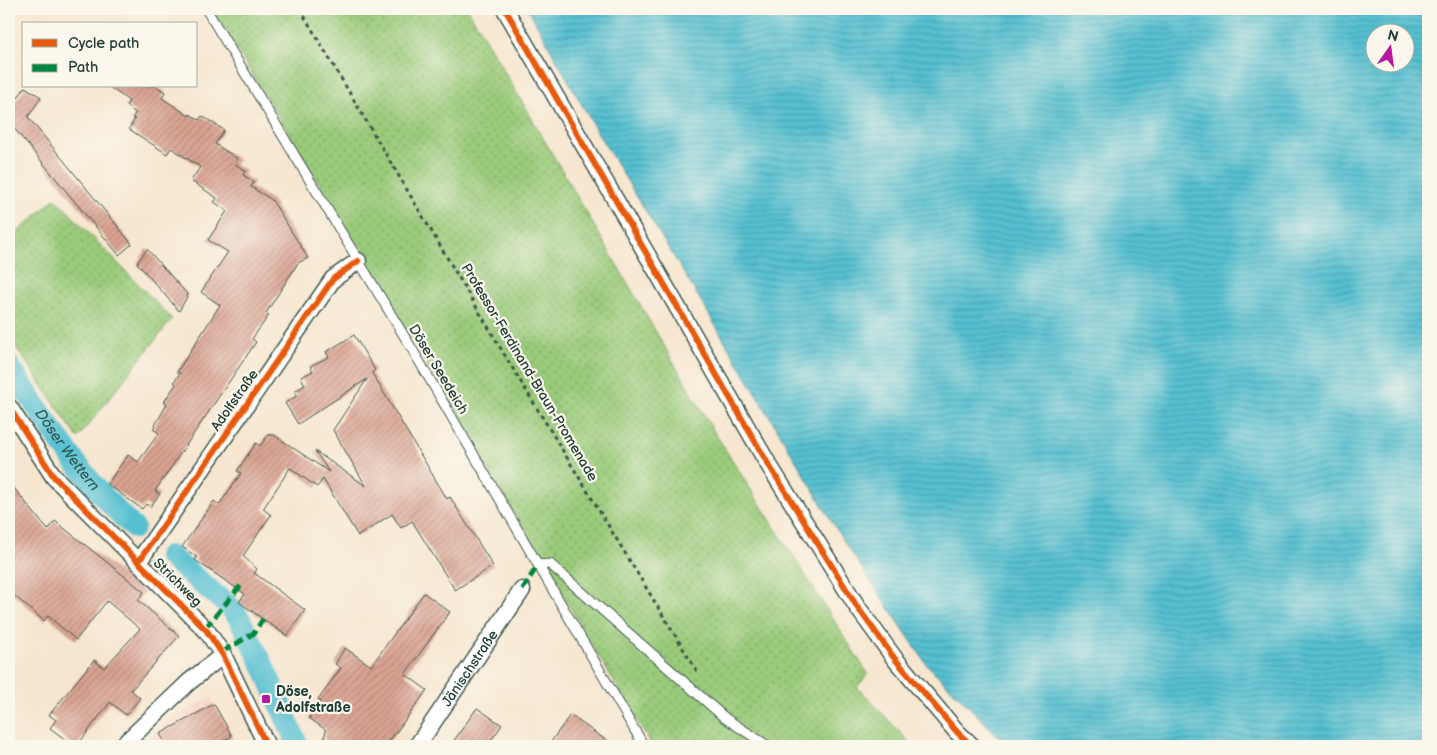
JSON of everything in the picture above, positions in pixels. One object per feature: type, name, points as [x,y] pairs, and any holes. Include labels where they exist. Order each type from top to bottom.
[{"type":"street","points":[[505,9],[767,462],[858,608],[895,659],[957,732],[972,746]]},
{"type":"street","name":"Adolfstraße","points":[[138,561],[333,279],[358,261]]},
{"type":"street","name":"Strichweg","points":[[9,407],[54,477],[205,628],[223,655],[267,746]]},
{"type":"street","name":"Jänischstraße","points":[[417,746],[522,590]]},
{"type":"street","points":[[122,746],[189,682],[223,655]]},
{"type":"lane","name":"Döser Seedeich","points":[[206,9],[358,261],[644,746]]},
{"type":"lane","points":[[538,566],[550,564],[725,718],[768,746]]},
{"type":"shaded area","points":[[211,697],[239,746],[141,746],[166,722]]},
{"type":"green space","points":[[212,9],[468,9],[713,430],[868,674],[857,687],[913,746],[652,746],[319,183]]},
{"type":"green space","points":[[55,198],[172,319],[78,438],[9,337],[9,240]]},
{"type":"water","points":[[528,9],[1428,9],[1428,746],[1008,746],[927,665],[843,540],[699,298],[597,132]]},
{"type":"building","points":[[24,88],[41,97],[28,117],[132,244],[119,255],[9,122],[9,111]]},
{"type":"building","points":[[111,88],[159,88],[165,92],[162,98],[189,116],[190,114],[199,120],[202,116],[224,130],[215,144],[238,159],[235,164],[246,171],[243,175],[254,182],[251,187],[272,200],[308,258],[298,263],[266,313],[269,315],[252,339],[256,342],[155,491],[160,494],[150,507],[146,504],[142,509],[107,484],[128,455],[138,462],[159,433],[153,429],[167,404],[164,402],[176,384],[174,382],[180,373],[177,372],[220,305],[201,292],[228,252],[208,240],[227,211],[214,202],[217,198],[191,181],[200,167],[171,148],[167,154],[129,129],[135,119],[132,118],[136,113],[126,106],[129,101]]},
{"type":"building","points":[[147,249],[188,295],[179,311],[137,263]]},
{"type":"building","points":[[354,335],[375,370],[372,373],[447,499],[450,497],[493,566],[455,590],[412,521],[401,528],[392,514],[358,536],[323,479],[317,487],[290,468],[263,509],[271,515],[243,556],[257,569],[254,573],[305,610],[287,636],[239,602],[245,594],[195,560],[197,557],[182,547],[214,501],[219,505],[241,473],[237,471],[256,443],[260,446],[268,435],[274,435],[329,472],[315,451],[366,486],[333,430],[367,379],[298,424],[285,403],[297,396],[294,392],[305,385],[301,377],[313,371],[310,366],[329,357],[326,352]]},
{"type":"building","points":[[9,482],[48,530],[55,521],[144,592],[138,600],[179,636],[131,690],[140,698],[126,715],[110,702],[77,746],[74,746],[50,728],[56,720],[49,715],[94,660],[104,668],[140,629],[107,601],[76,640],[48,616],[44,621],[9,591]]},
{"type":"building","points":[[424,593],[450,612],[405,674],[427,690],[386,746],[335,746],[324,739],[326,730],[309,718],[320,702],[318,700],[341,668],[335,664],[345,648],[371,666]]},
{"type":"building","points":[[214,704],[232,736],[214,746],[167,746],[160,734]]},
{"type":"building","points":[[477,708],[502,725],[487,746],[450,746]]},
{"type":"building","points":[[570,715],[614,746],[548,746]]},
{"type":"waterway","name":"Döser Wettern","points":[[9,366],[52,430],[97,490],[134,528]]},
{"type":"waterway","name":"Döser Wettern","points":[[169,556],[229,606],[239,618],[264,667],[298,746]]},
{"type":"marked path","points":[[522,590],[538,565]]},
{"type":"marked path","points":[[205,628],[243,583]]},
{"type":"marked path","points":[[222,652],[254,633],[263,619]]},
{"type":"cycle path","points":[[505,9],[767,462],[858,608],[895,659],[957,732],[972,746]]},
{"type":"cycle path","points":[[139,561],[333,279],[358,261]]},
{"type":"cycle path","points":[[9,407],[54,477],[207,631],[223,655],[267,746]]},
{"type":"place","name":"Döse, Adolfstraße","points":[[266,699]]}]
